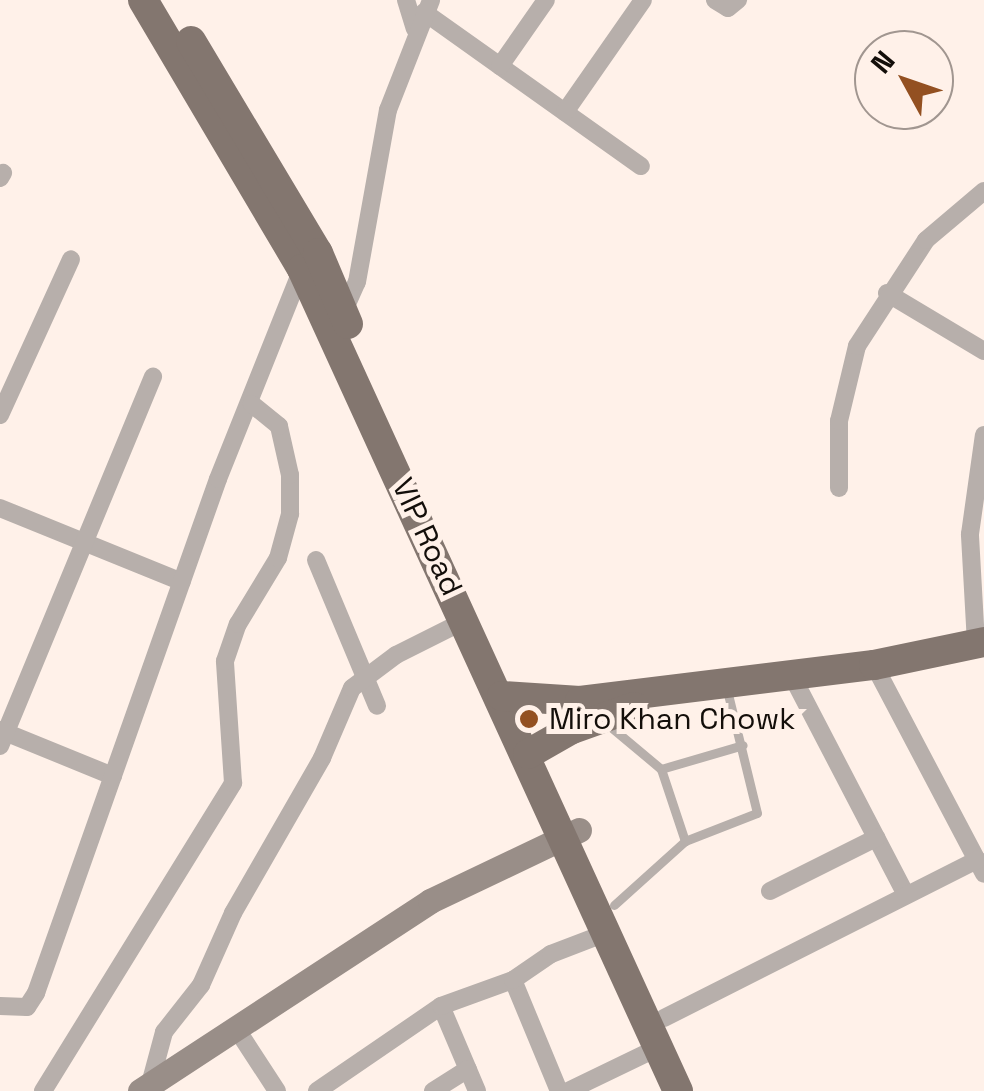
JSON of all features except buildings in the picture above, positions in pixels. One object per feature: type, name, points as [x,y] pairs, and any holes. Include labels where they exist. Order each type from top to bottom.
[{"type":"main road","name":"VIP Road","points":[[143,0],[334,318],[661,1033],[697,1091]]},
{"type":"main road","name":"VIP Road","points":[[167,0],[318,253],[334,318],[466,620],[510,696]]},
{"type":"main road","points":[[510,696],[580,700],[874,664],[980,643]]},
{"type":"main road","points":[[534,750],[600,718],[717,682]]},
{"type":"main road","points":[[145,1087],[430,900],[571,833]]},
{"type":"main road","name":"VIP Road","points":[[661,1033],[678,1091]]},
{"type":"street","points":[[406,0],[641,166]]},
{"type":"street","points":[[500,66],[546,0]]},
{"type":"street","points":[[566,112],[643,0]]},
{"type":"street","points":[[715,0],[728,8],[738,0]]},
{"type":"street","points":[[334,318],[356,282],[388,110],[423,14]]},
{"type":"street","points":[[839,488],[839,420],[857,346],[886,293],[926,240],[984,191]]},
{"type":"street","points":[[0,415],[70,260]]},
{"type":"street","points":[[0,1006],[26,1007],[36,993],[182,582],[302,269]]},
{"type":"street","points":[[886,293],[984,352]]},
{"type":"street","points":[[113,776],[2,736],[154,376]]},
{"type":"street","points":[[43,1091],[233,783],[225,661],[238,624],[278,558],[290,514],[290,475],[279,426],[252,404]]},
{"type":"street","points":[[980,643],[977,533],[984,435]]},
{"type":"street","points":[[0,508],[182,582]]},
{"type":"street","points":[[316,560],[378,706]]},
{"type":"street","points":[[145,1087],[164,1032],[200,985],[364,674],[466,620]]},
{"type":"street","points":[[568,1091],[661,1033],[906,896],[980,867],[874,664]]},
{"type":"street","points":[[791,674],[906,896]]},
{"type":"street","points":[[770,892],[876,838]]},
{"type":"street","points":[[317,1091],[441,1006],[513,980],[610,919]]},
{"type":"street","points":[[513,980],[559,1091]]},
{"type":"street","points":[[441,1006],[477,1091]]},
{"type":"street","points":[[236,1028],[277,1091]]},
{"type":"street","points":[[432,1091],[468,1069]]},
{"type":"lane","points":[[610,919],[685,841],[757,813],[743,744],[717,682]]},
{"type":"lane","points":[[600,718],[660,769],[685,841]]},
{"type":"lane","points":[[660,769],[743,744]]},
{"type":"place","name":"Miro Khan Chowk","points":[[529,719]]}]
